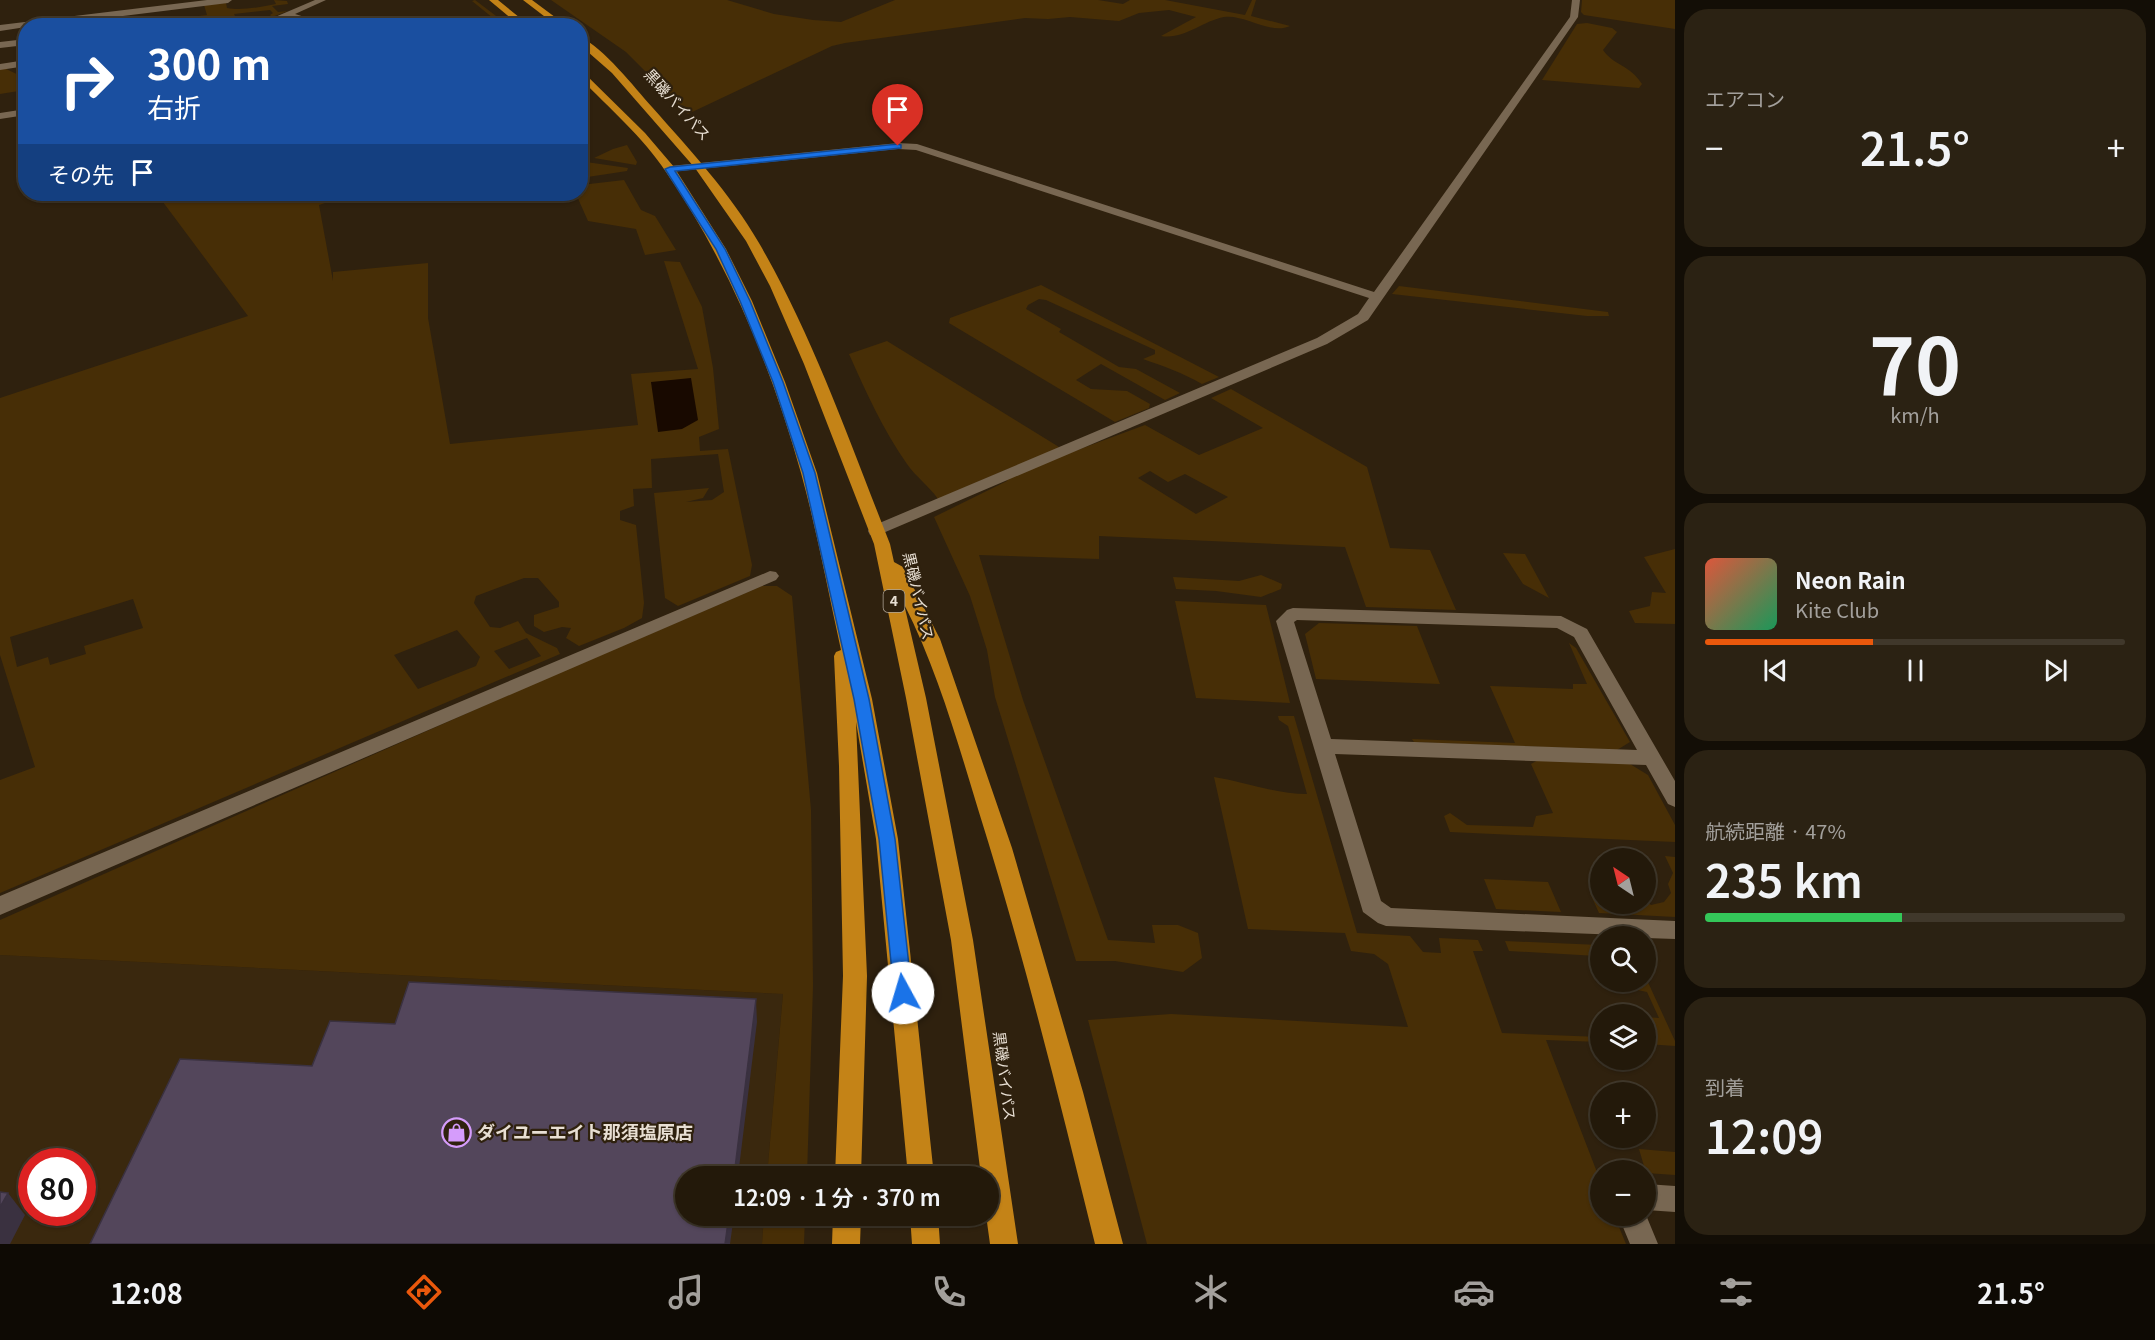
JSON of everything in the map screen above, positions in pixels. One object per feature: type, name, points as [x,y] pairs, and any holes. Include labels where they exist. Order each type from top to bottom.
[{"type":"highway","points":[[493,0],[516,18]]},
{"type":"highway","points":[[527,0],[552,18]]},
{"type":"highway","name":"黒磯バイパス","points":[[588,47],[615,71],[699,166],[752,241],[776,286],[811,364],[879,538],[916,698],[962,940],[1004,1244]]},
{"type":"highway","points":[[588,80],[670,169],[720,249],[745,301],[778,382],[809,473],[862,699],[887,839],[920,1166]]},
{"type":"highway","name":"4","points":[[879,538],[930,639],[965,735],[1007,870],[1070,1092],[1109,1244]]},
{"type":"highway","points":[[840,604],[849,766],[855,976],[848,1166]]},
{"type":"highway","points":[[846,1244],[847,1226]]},
{"type":"highway","points":[[925,1226],[926,1244]]},
{"type":"street","points":[[81,18],[228,0]]},
{"type":"street","points":[[277,18],[322,0]]},
{"type":"street","points":[[879,538],[1322,341],[1363,317],[1574,17],[1576,0]]},
{"type":"street","points":[[286,14],[301,18]]},
{"type":"street","points":[[0,28],[18,26]]},
{"type":"street","points":[[0,45],[18,43]]},
{"type":"street","points":[[0,67],[18,64]]},
{"type":"street","points":[[0,116],[18,113]]},
{"type":"street","points":[[670,169],[898,146],[917,147],[1378,297]]},
{"type":"street","points":[[0,906],[770,576]]},
{"type":"street","points":[[1675,799],[1581,633],[1561,622],[1293,614],[1285,621],[1371,906],[1386,917],[1675,930]]},
{"type":"street","points":[[1322,746],[1652,758]]},
{"type":"street","points":[[1656,1198],[1675,1199]]},
{"type":"street","points":[[1637,1226],[1644,1244]]},
{"type":"shaded area","points":[[274,0],[287,1],[288,4],[272,6],[278,12],[288,11],[272,17],[270,15],[273,13],[270,10],[234,14],[236,18],[230,16],[190,17],[207,15],[204,5],[226,3],[227,8],[245,9],[276,4]]},
{"type":"shaded area","points":[[475,0],[499,18],[493,18],[472,1]]},
{"type":"shaded area","points":[[551,0],[727,0],[774,14],[841,22],[895,0],[1098,0],[1123,4],[1130,0],[1165,0],[1245,15],[1252,0],[1256,0],[1251,16],[1290,26],[1274,28],[1240,18],[1224,17],[1185,33],[1161,36],[1196,17],[1169,10],[1139,13],[1119,21],[1070,17],[1025,18],[845,43],[832,46],[688,114],[626,52],[588,26],[588,18],[577,18]]},
{"type":"shaded area","points":[[1582,0],[1675,0],[1675,29],[1584,15],[1581,12]]},
{"type":"shaded area","points":[[1587,23],[1612,28],[1617,32],[1603,50],[1637,77],[1642,84],[1639,88],[1542,80],[1577,24]]},
{"type":"shaded area","points":[[4,68],[18,75],[18,91],[0,94],[0,69]]},
{"type":"shaded area","points":[[627,145],[637,162],[636,165],[594,158],[613,149]]},
{"type":"shaded area","points":[[588,162],[628,168],[627,171],[588,177]]},
{"type":"shaded area","points":[[624,180],[641,210],[655,216],[676,250],[645,255],[636,229],[588,221],[579,201],[588,201],[588,184]]},
{"type":"shaded area","points":[[162,201],[331,201],[319,205],[333,281],[333,272],[428,263],[428,318],[450,444],[638,425],[631,374],[698,369],[664,261],[680,262],[702,307],[713,368],[719,429],[699,437],[700,451],[728,449],[752,565],[750,576],[678,606],[665,598],[654,493],[709,488],[703,498],[686,502],[712,500],[724,492],[718,454],[651,459],[652,488],[633,489],[634,506],[620,511],[620,520],[636,525],[644,603],[642,618],[624,628],[579,646],[566,638],[571,628],[562,627],[544,632],[534,626],[534,615],[559,607],[559,602],[538,578],[524,578],[476,596],[474,603],[490,627],[500,628],[518,621],[526,633],[557,648],[560,654],[0,893],[0,780],[35,767],[0,655],[0,398],[248,316]],"holes":[[[133,599],[143,628],[84,646],[86,654],[50,665],[48,657],[17,667],[10,637]],[[457,630],[480,657],[476,666],[418,689],[394,655]],[[527,638],[541,656],[509,669],[494,651]]]},
{"type":"shaded area","points":[[1041,285],[1219,377],[1202,384],[1143,359],[1155,354],[1155,350],[1046,300],[1039,299],[1028,305],[1026,309],[1061,329],[1059,332],[1119,367],[1136,369],[1180,393],[1165,400],[1101,364],[1076,380],[1091,389],[1127,391],[1150,404],[1149,408],[1115,422],[949,323],[950,318]]},
{"type":"shaded area","points":[[1399,286],[1608,312],[1609,316],[1587,316],[1392,294]]},
{"type":"shaded area","points":[[887,341],[1059,447],[1056,449],[1072,452],[1145,425],[1199,455],[1263,428],[1211,398],[1231,389],[1367,467],[1390,548],[1430,550],[1456,610],[1366,607],[1345,547],[1099,536],[1099,559],[979,555],[1023,700],[1108,940],[1155,943],[1152,925],[1178,925],[1198,933],[1202,958],[1183,972],[1115,961],[1076,961],[995,697],[987,650],[970,596],[934,517],[1007,481],[1010,468],[938,499],[911,469],[890,438],[849,354]],"holes":[[[1150,471],[1168,482],[1185,474],[1228,497],[1196,514],[1138,478]]]},
{"type":"shaded area","points":[[691,378],[698,420],[682,429],[658,432],[651,382]]},
{"type":"shaded area","points":[[1675,549],[1675,624],[1635,623],[1629,611],[1650,606],[1652,592],[1666,593],[1644,557]]},
{"type":"shaded area","points":[[1503,553],[1525,554],[1549,598],[1523,584]]},
{"type":"shaded area","points":[[1261,575],[1282,584],[1281,589],[1261,597],[1176,589],[1173,577],[1239,581]]},
{"type":"shaded area","points":[[762,586],[777,586],[792,596],[811,810],[813,986],[807,1166],[768,1166],[783,994],[0,955],[0,920],[533,684]]},
{"type":"shaded area","points":[[1175,601],[1266,605],[1290,703],[1196,698]]},
{"type":"shaded area","points":[[1319,623],[1417,626],[1440,684],[1316,679],[1305,634]]},
{"type":"shaded area","points":[[1569,643],[1576,648],[1630,742],[1617,750],[1414,742],[1412,739],[1515,743],[1490,686],[1573,689],[1573,684],[1587,684]]},
{"type":"shaded area","points":[[1278,716],[1294,716],[1357,933],[1410,936],[1423,952],[1441,953],[1439,938],[1478,940],[1483,951],[1473,951],[1502,1033],[1590,1037],[1590,1042],[1546,1040],[1592,1160],[1590,1160],[1590,1226],[1619,1226],[1626,1244],[1147,1244],[1088,1020],[1171,1014],[1408,1027],[1388,964],[1374,954],[1351,951],[1345,933],[1248,929],[1214,777],[1283,792],[1307,794],[1288,726],[1279,720]]},
{"type":"shaded area","points":[[1540,759],[1630,764],[1648,775],[1675,825],[1675,842],[1450,832],[1444,816],[1450,813],[1467,825],[1533,827],[1536,816],[1553,813],[1531,764]]},
{"type":"shaded area","points":[[1665,856],[1675,857],[1675,917],[1618,914],[1656,914],[1656,904],[1664,902],[1671,893],[1668,884],[1673,873]]},
{"type":"shaded area","points":[[1484,879],[1548,882],[1561,912],[1496,909]]},
{"type":"shaded area","points":[[1505,941],[1590,945],[1590,956],[1509,951]]},
{"type":"shaded area","points":[[0,955],[783,994],[768,1166],[675,1166],[675,1226],[763,1226],[762,1244],[0,1244]]},
{"type":"shaded area","points":[[1647,992],[1652,992],[1675,1041],[1675,1046],[1656,1045],[1656,1018],[1659,1018],[1656,1004],[1653,1004]]},
{"type":"shaded area","points":[[1639,1149],[1675,1152],[1675,1175],[1656,1174],[1656,1160],[1642,1160]]},
{"type":"shaded area","points":[[763,1226],[805,1226],[804,1244],[762,1244]]},
{"type":"building","name":"ダイユーエイト那須塩原店","points":[[409,982],[756,999],[735,1166],[675,1166],[675,1226],[727,1226],[725,1244],[90,1244],[180,1059],[312,1066],[330,1021],[395,1024]]},
{"type":"building","points":[[0,1192],[8,1193],[0,1207]]},
{"type":"place","name":"ダイユーエイト那須塩原店","points":[[456,1133]]},
{"type":"route","points":[[898,146],[670,169],[720,249],[745,301],[778,382],[809,473],[862,699],[887,839],[903,993]]}]
